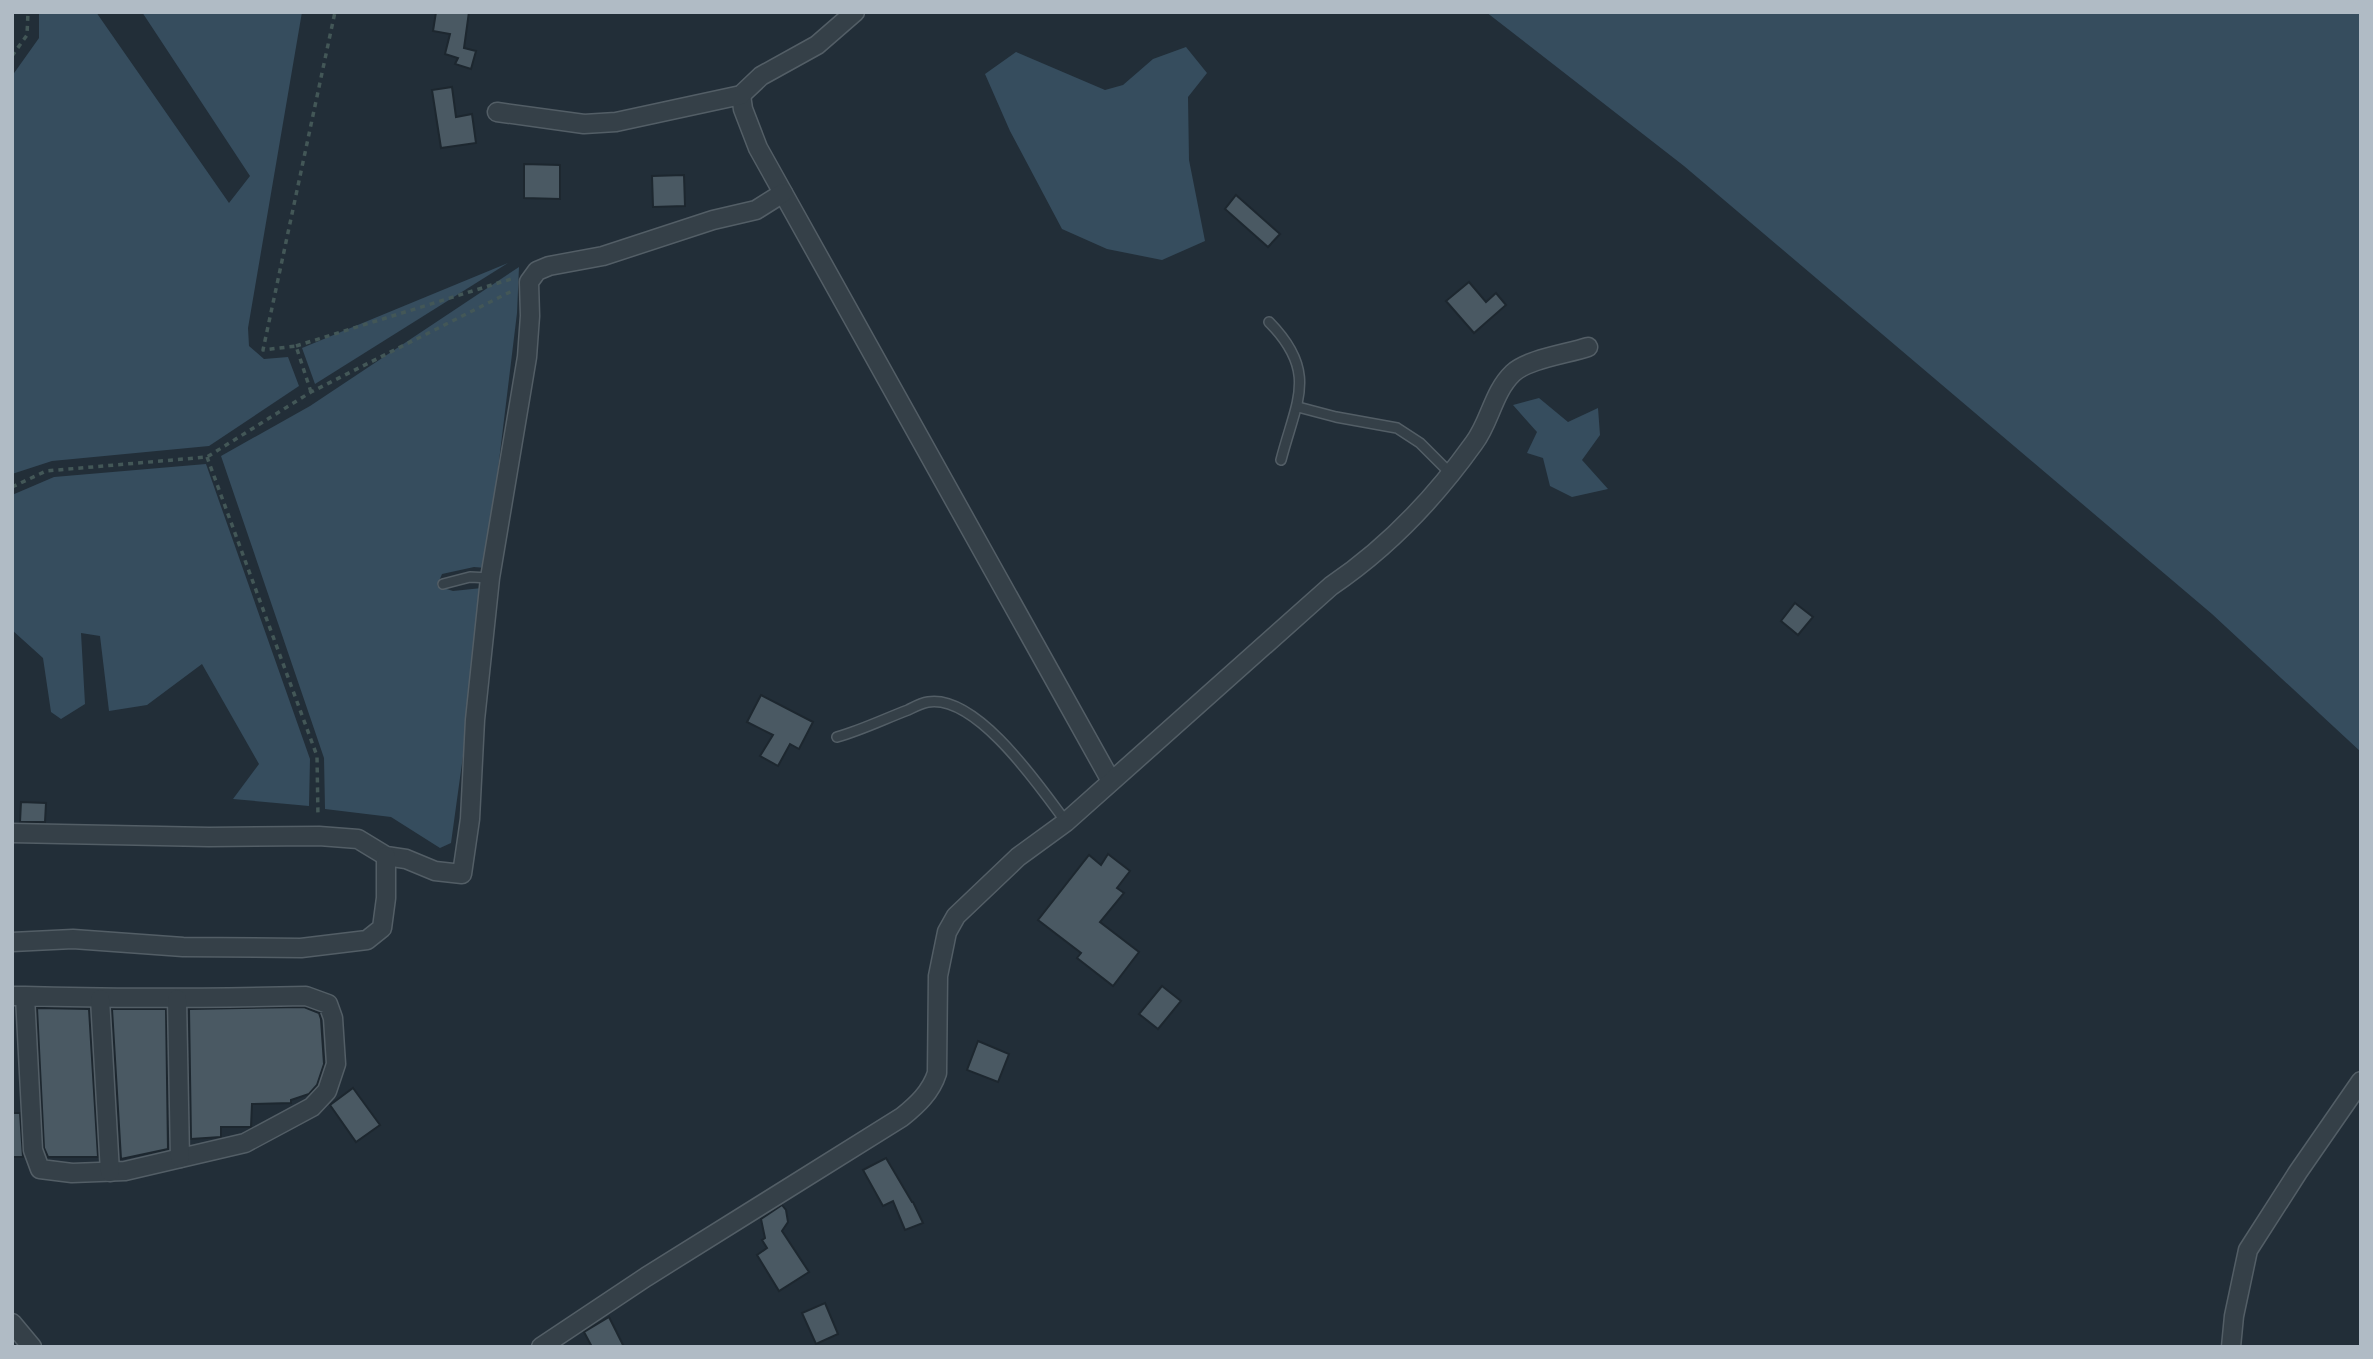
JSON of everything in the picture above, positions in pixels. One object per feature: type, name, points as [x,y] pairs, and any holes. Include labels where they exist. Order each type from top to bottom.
[{"type":"street","points":[[497,112],[584,124],[616,122],[741,95],[761,76],[817,46],[855,12]]},
{"type":"street","points":[[741,95],[743,109],[758,148],[1111,781]]},
{"type":"street","points":[[12,833],[319,836],[358,839],[386,856],[406,859],[435,871],[462,874],[470,819],[475,720],[490,578],[527,357],[533,277],[549,266],[603,256],[712,220],[756,209],[783,193]]},
{"type":"street","points":[[541,1347],[646,1276],[902,1117],[918,1104],[934,1083],[939,1064],[936,1031],[939,975],[947,932],[956,916],[1018,857],[1066,822],[1331,586],[1364,563],[1425,506],[1476,441],[1495,401],[1513,373],[1536,360],[1588,347]]},
{"type":"street","points":[[12,942],[73,939],[183,947],[301,947],[367,940],[382,928],[386,898],[386,856]]},
{"type":"street","points":[[18,996],[100,999],[306,996],[328,1004],[333,1018],[336,1064],[327,1091],[312,1107],[245,1143],[125,1171],[72,1173],[40,1169],[21,1108],[18,996]]},
{"type":"street","points":[[100,999],[110,1172]]},
{"type":"street","points":[[177,999],[180,1158]]},
{"type":"street","points":[[2231,1347],[2234,1315],[2248,1251],[2361,1081]]},
{"type":"street","points":[[12,1323],[32,1347]]},
{"type":"lane","points":[[1269,322],[1286,340],[1300,377],[1298,407],[1281,460]]},
{"type":"lane","points":[[1298,407],[1397,428],[1420,443],[1450,473]]},
{"type":"lane","points":[[443,584],[470,576],[490,578]]},
{"type":"lane","points":[[837,737],[860,731],[884,718],[927,702],[954,705],[992,731],[1030,774],[1066,822]]},
{"type":"path","points":[[12,56],[27,35],[28,12]]},
{"type":"path","points":[[335,12],[263,350],[296,346],[533,277]]},
{"type":"path","points":[[12,487],[46,471],[208,457],[311,391],[533,277]]},
{"type":"path","points":[[296,346],[311,391]]},
{"type":"path","points":[[208,457],[317,756],[319,836]]},
{"type":"water","points":[[39,12],[96,12],[229,203],[250,176],[142,12],[302,12],[248,328],[249,346],[264,359],[288,357],[299,386],[209,446],[52,461],[12,474],[12,76],[39,38]]},
{"type":"water","points":[[1486,12],[2361,12],[2361,752],[2212,614],[1684,166]]},
{"type":"water","points":[[1186,47],[1207,73],[1188,97],[1189,160],[1205,241],[1162,260],[1107,249],[1062,229],[1010,131],[985,74],[1016,52],[1105,90],[1123,85],[1153,59]]},
{"type":"water","points":[[508,263],[315,384],[302,348]]},
{"type":"water","points":[[519,267],[517,313],[486,568],[474,567],[442,574],[437,586],[453,591],[482,588],[451,843],[440,848],[391,817],[325,809],[324,758],[221,456],[310,406]]},
{"type":"water","points":[[1539,398],[1568,422],[1598,408],[1600,435],[1582,460],[1608,489],[1572,497],[1550,486],[1543,458],[1527,453],[1537,432],[1513,405]]},
{"type":"water","points":[[206,464],[310,759],[309,806],[233,799],[259,764],[202,664],[147,705],[109,711],[100,636],[81,633],[85,704],[61,719],[51,712],[43,658],[12,630],[12,495],[54,477]]},
{"type":"building","points":[[436,12],[469,12],[464,48],[476,51],[471,69],[455,64],[458,58],[445,54],[450,34],[433,31]]},
{"type":"building","points":[[452,87],[456,117],[472,114],[476,143],[441,148],[432,90]]},
{"type":"building","points":[[524,164],[560,165],[560,199],[524,198]]},
{"type":"building","points":[[684,175],[685,206],[653,207],[652,176]]},
{"type":"building","points":[[1236,195],[1280,234],[1268,247],[1225,209]]},
{"type":"building","points":[[1469,282],[1486,302],[1496,293],[1506,305],[1474,333],[1446,301]]},
{"type":"building","points":[[1795,603],[1813,617],[1798,635],[1781,621]]},
{"type":"building","points":[[761,695],[813,722],[799,749],[790,744],[778,766],[760,756],[773,735],[747,722]]},
{"type":"building","points":[[21,802],[46,803],[45,822],[20,822]]},
{"type":"building","points":[[1108,854],[1130,871],[1117,888],[1124,893],[1100,922],[1139,952],[1113,986],[1077,958],[1081,953],[1038,920],[1089,855],[1101,865]]},
{"type":"building","points":[[1162,986],[1181,1001],[1158,1029],[1139,1014]]},
{"type":"building","points":[[304,1007],[319,1013],[321,1019],[324,1064],[317,1085],[309,1094],[291,1100],[291,1103],[252,1104],[251,1127],[221,1127],[221,1137],[191,1139],[189,1009]]},
{"type":"building","points":[[37,1008],[89,1009],[98,1157],[48,1157],[44,1148]]},
{"type":"building","points":[[112,1009],[166,1009],[168,1149],[121,1159]]},
{"type":"building","points":[[978,1041],[1009,1054],[998,1082],[967,1070]]},
{"type":"building","points":[[353,1088],[380,1125],[356,1142],[330,1105]]},
{"type":"building","points":[[12,1113],[20,1113],[23,1157],[12,1157]]},
{"type":"building","points":[[886,1158],[923,1223],[905,1230],[893,1201],[883,1206],[863,1170]]},
{"type":"building","points":[[782,1205],[786,1210],[788,1222],[782,1231],[809,1272],[779,1291],[757,1255],[767,1248],[762,1240],[765,1238],[761,1219]]},
{"type":"building","points":[[825,1303],[838,1334],[816,1344],[802,1313]]},
{"type":"building","points":[[609,1317],[624,1347],[592,1347],[584,1332]]}]
